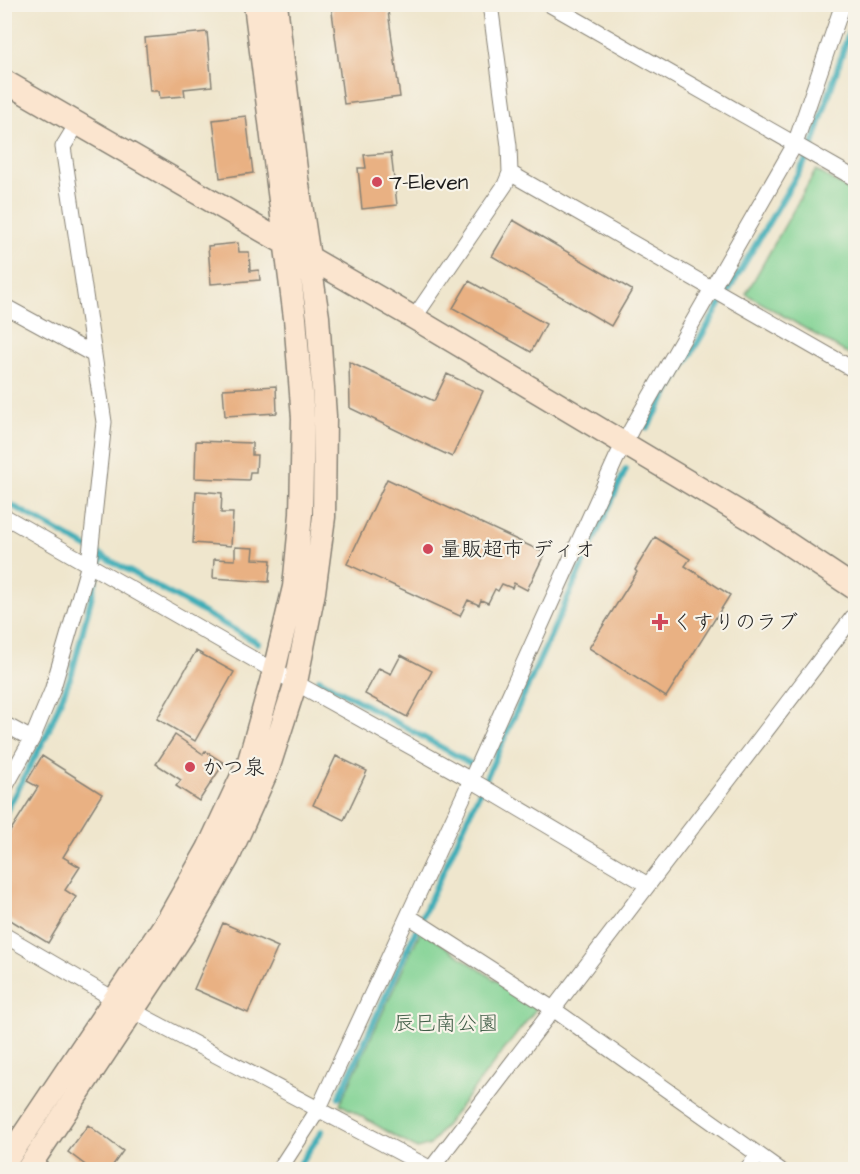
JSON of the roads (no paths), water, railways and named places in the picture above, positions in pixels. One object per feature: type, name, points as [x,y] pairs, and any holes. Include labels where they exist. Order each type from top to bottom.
[{"type":"street","points":[[27,1170],[124,1005],[208,849],[249,761],[294,586],[301,514],[303,418],[295,318],[255,4]]},
{"type":"street","points":[[4,1164],[124,1005],[187,929],[228,858],[268,768],[296,682],[314,592],[324,517],[325,416],[318,317],[276,4]]},
{"type":"street","points":[[414,318],[505,185],[510,173],[509,146],[490,4]]},
{"type":"street","points":[[549,4],[855,179]]},
{"type":"street","points":[[279,1170],[318,1110],[416,921],[624,443],[721,295],[804,149],[843,4]]},
{"type":"street","points":[[4,81],[286,243],[624,443],[754,521],[855,589]]},
{"type":"street","points":[[4,789],[32,739],[52,691],[93,561],[104,422],[63,147],[77,124]]},
{"type":"street","points":[[510,173],[855,371]]},
{"type":"street","points":[[4,306],[94,355]]},
{"type":"street","points":[[4,516],[93,561],[274,671],[477,778],[648,885]]},
{"type":"street","points":[[4,935],[124,1005],[432,1169],[855,613]]},
{"type":"street","points":[[4,724],[32,739]]},
{"type":"street","points":[[416,921],[553,1009],[780,1170]]},
{"type":"street","points":[[746,1170],[759,1155]]},
{"type":"waterway","points":[[647,428],[810,153],[856,11]]},
{"type":"waterway","points":[[339,1097],[626,469]]},
{"type":"waterway","points":[[4,501],[258,643]]},
{"type":"waterway","points":[[4,815],[47,734],[72,673],[102,556]]},
{"type":"waterway","points":[[319,679],[475,766]]},
{"type":"waterway","points":[[296,1170],[322,1131]]},
{"type":"place","name":"7-Eleven","points":[[377,182]]},
{"type":"place","name":"量販超市 ディオ","points":[[428,549]]},
{"type":"place","name":"くすりのラブ","points":[[660,622]]},
{"type":"place","name":"かつ泉","points":[[190,767]]},
{"type":"park label","name":"辰巳南公園","points":[[446,1023]]}]
